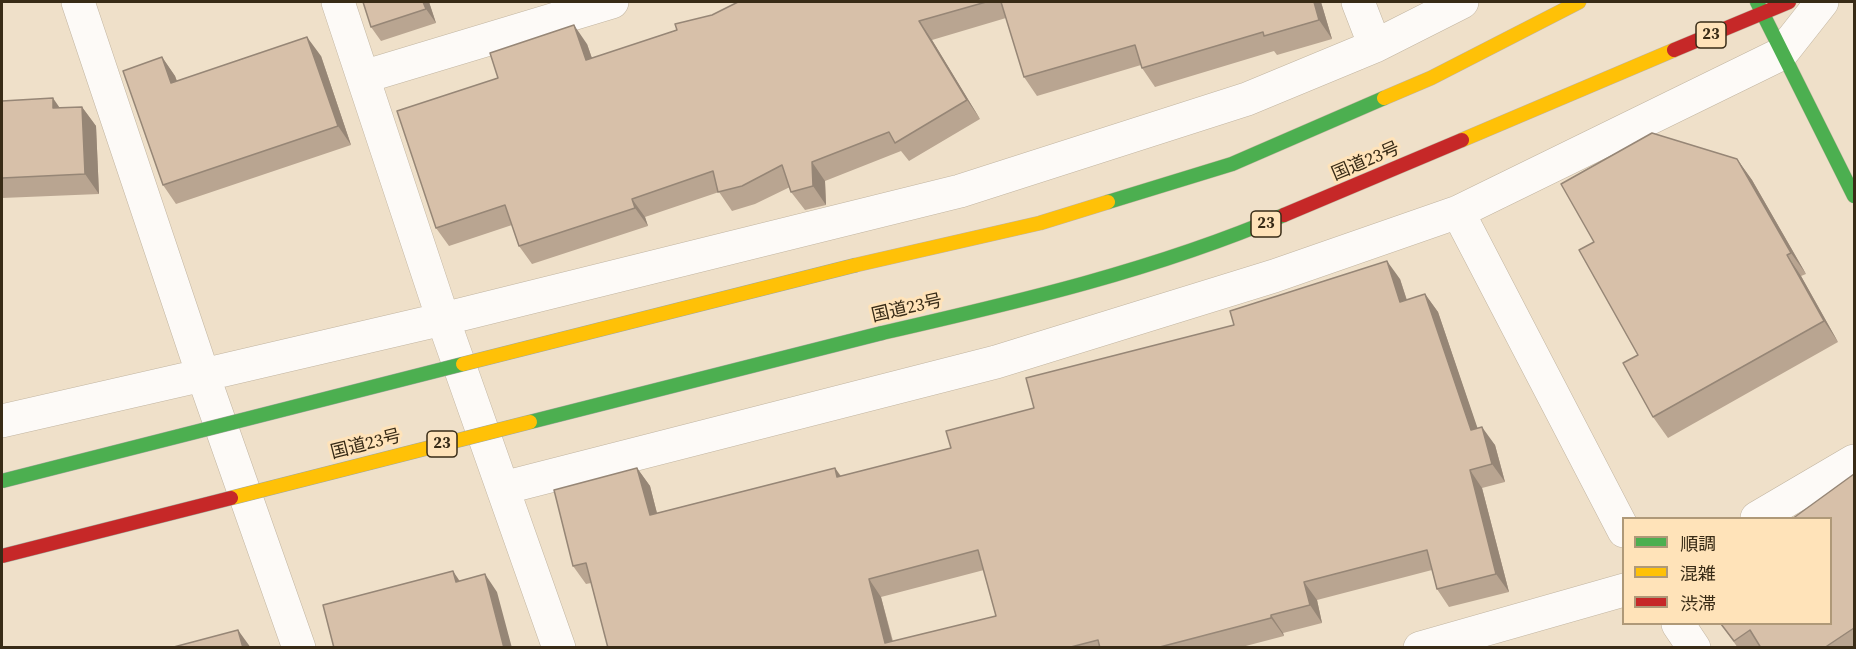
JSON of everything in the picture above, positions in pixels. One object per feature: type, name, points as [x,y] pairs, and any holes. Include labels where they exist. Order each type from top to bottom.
[{"type":"main road","points":[[2,481],[856,265],[1040,223],[1232,164],[1431,78],[1579,2]]},
{"type":"main road","name":"国道23号","points":[[2,556],[882,333],[1052,294],[1242,233],[1760,8],[1789,2]]},
{"type":"main road","points":[[1760,8],[1854,196]]},
{"type":"street","points":[[78,2],[203,375],[299,648]]},
{"type":"street","points":[[338,2],[443,319],[559,648]]},
{"type":"street","points":[[363,77],[612,2]]},
{"type":"street","points":[[1358,2],[1375,46]]},
{"type":"street","points":[[2,421],[443,319],[960,191],[1247,99],[1375,46],[1462,2]]},
{"type":"street","points":[[503,488],[996,362],[1274,276],[1458,212],[1781,54],[1822,2]]},
{"type":"street","points":[[1458,212],[1622,529]]},
{"type":"street","points":[[1760,517],[1854,461]]},
{"type":"street","points":[[1420,648],[1622,590]]},
{"type":"street","points":[[1679,625],[1694,648]]},
{"type":"building","points":[[363,2],[423,2],[426,9],[371,27]]},
{"type":"building","points":[[738,2],[986,2],[919,21],[967,100],[895,143],[889,132],[812,162],[813,186],[791,192],[782,165],[742,186],[718,192],[713,171],[632,199],[635,208],[519,246],[505,205],[436,228],[397,111],[498,78],[490,53],[574,25],[586,60],[677,30],[675,24],[712,15]]},
{"type":"building","points":[[1001,2],[1314,2],[1319,20],[1264,36],[1263,32],[1142,68],[1135,45],[1024,77]]},
{"type":"building","points":[[307,37],[338,126],[163,185],[123,71],[162,57],[171,83]]},
{"type":"building","points":[[53,98],[53,108],[82,107],[85,174],[2,178],[2,101]]},
{"type":"building","points":[[1652,133],[1737,159],[1791,253],[1787,255],[1824,321],[1653,417],[1623,363],[1638,355],[1579,250],[1594,242],[1561,184]]},
{"type":"building","points":[[1387,261],[1400,302],[1425,294],[1471,430],[1482,427],[1492,464],[1470,470],[1496,574],[1437,589],[1427,550],[1304,582],[1310,605],[1271,615],[1271,618],[1156,648],[1100,648],[1098,640],[1067,648],[608,648],[586,563],[573,566],[554,490],[637,468],[650,515],[835,468],[837,477],[951,448],[946,431],[1034,408],[1026,378],[1234,325],[1230,311]],"holes":[[[978,550],[996,616],[885,643],[869,579]]]},
{"type":"building","points":[[1854,474],[1854,628],[1824,648],[1761,648],[1750,630],[1734,641],[1722,625],[1832,625],[1832,517],[1795,517]]},
{"type":"building","points":[[453,571],[456,582],[485,574],[504,648],[334,648],[323,605]]},
{"type":"building","points":[[238,630],[243,648],[170,648]]},
{"type":"traffic: fast","points":[[1757,2],[1854,196]]},
{"type":"traffic: fast","points":[[1108,202],[1232,164],[1384,98]]},
{"type":"traffic: fast","points":[[882,333],[1086,283],[1186,252],[1284,215]]},
{"type":"traffic: fast","points":[[530,422],[882,333]]},
{"type":"traffic: fast","points":[[2,481],[463,364]]},
{"type":"traffic: slow","points":[[1384,98],[1431,78],[1579,2]]},
{"type":"traffic: slow","points":[[1462,140],[1674,50]]},
{"type":"traffic: slow","points":[[856,265],[1040,223],[1108,202]]},
{"type":"traffic: slow","points":[[463,364],[856,265]]},
{"type":"traffic: slow","points":[[231,498],[530,422]]},
{"type":"traffic: jam","points":[[1674,50],[1789,2]]},
{"type":"traffic: jam","points":[[1284,215],[1462,140]]},
{"type":"traffic: jam","points":[[2,556],[231,498]]}]
